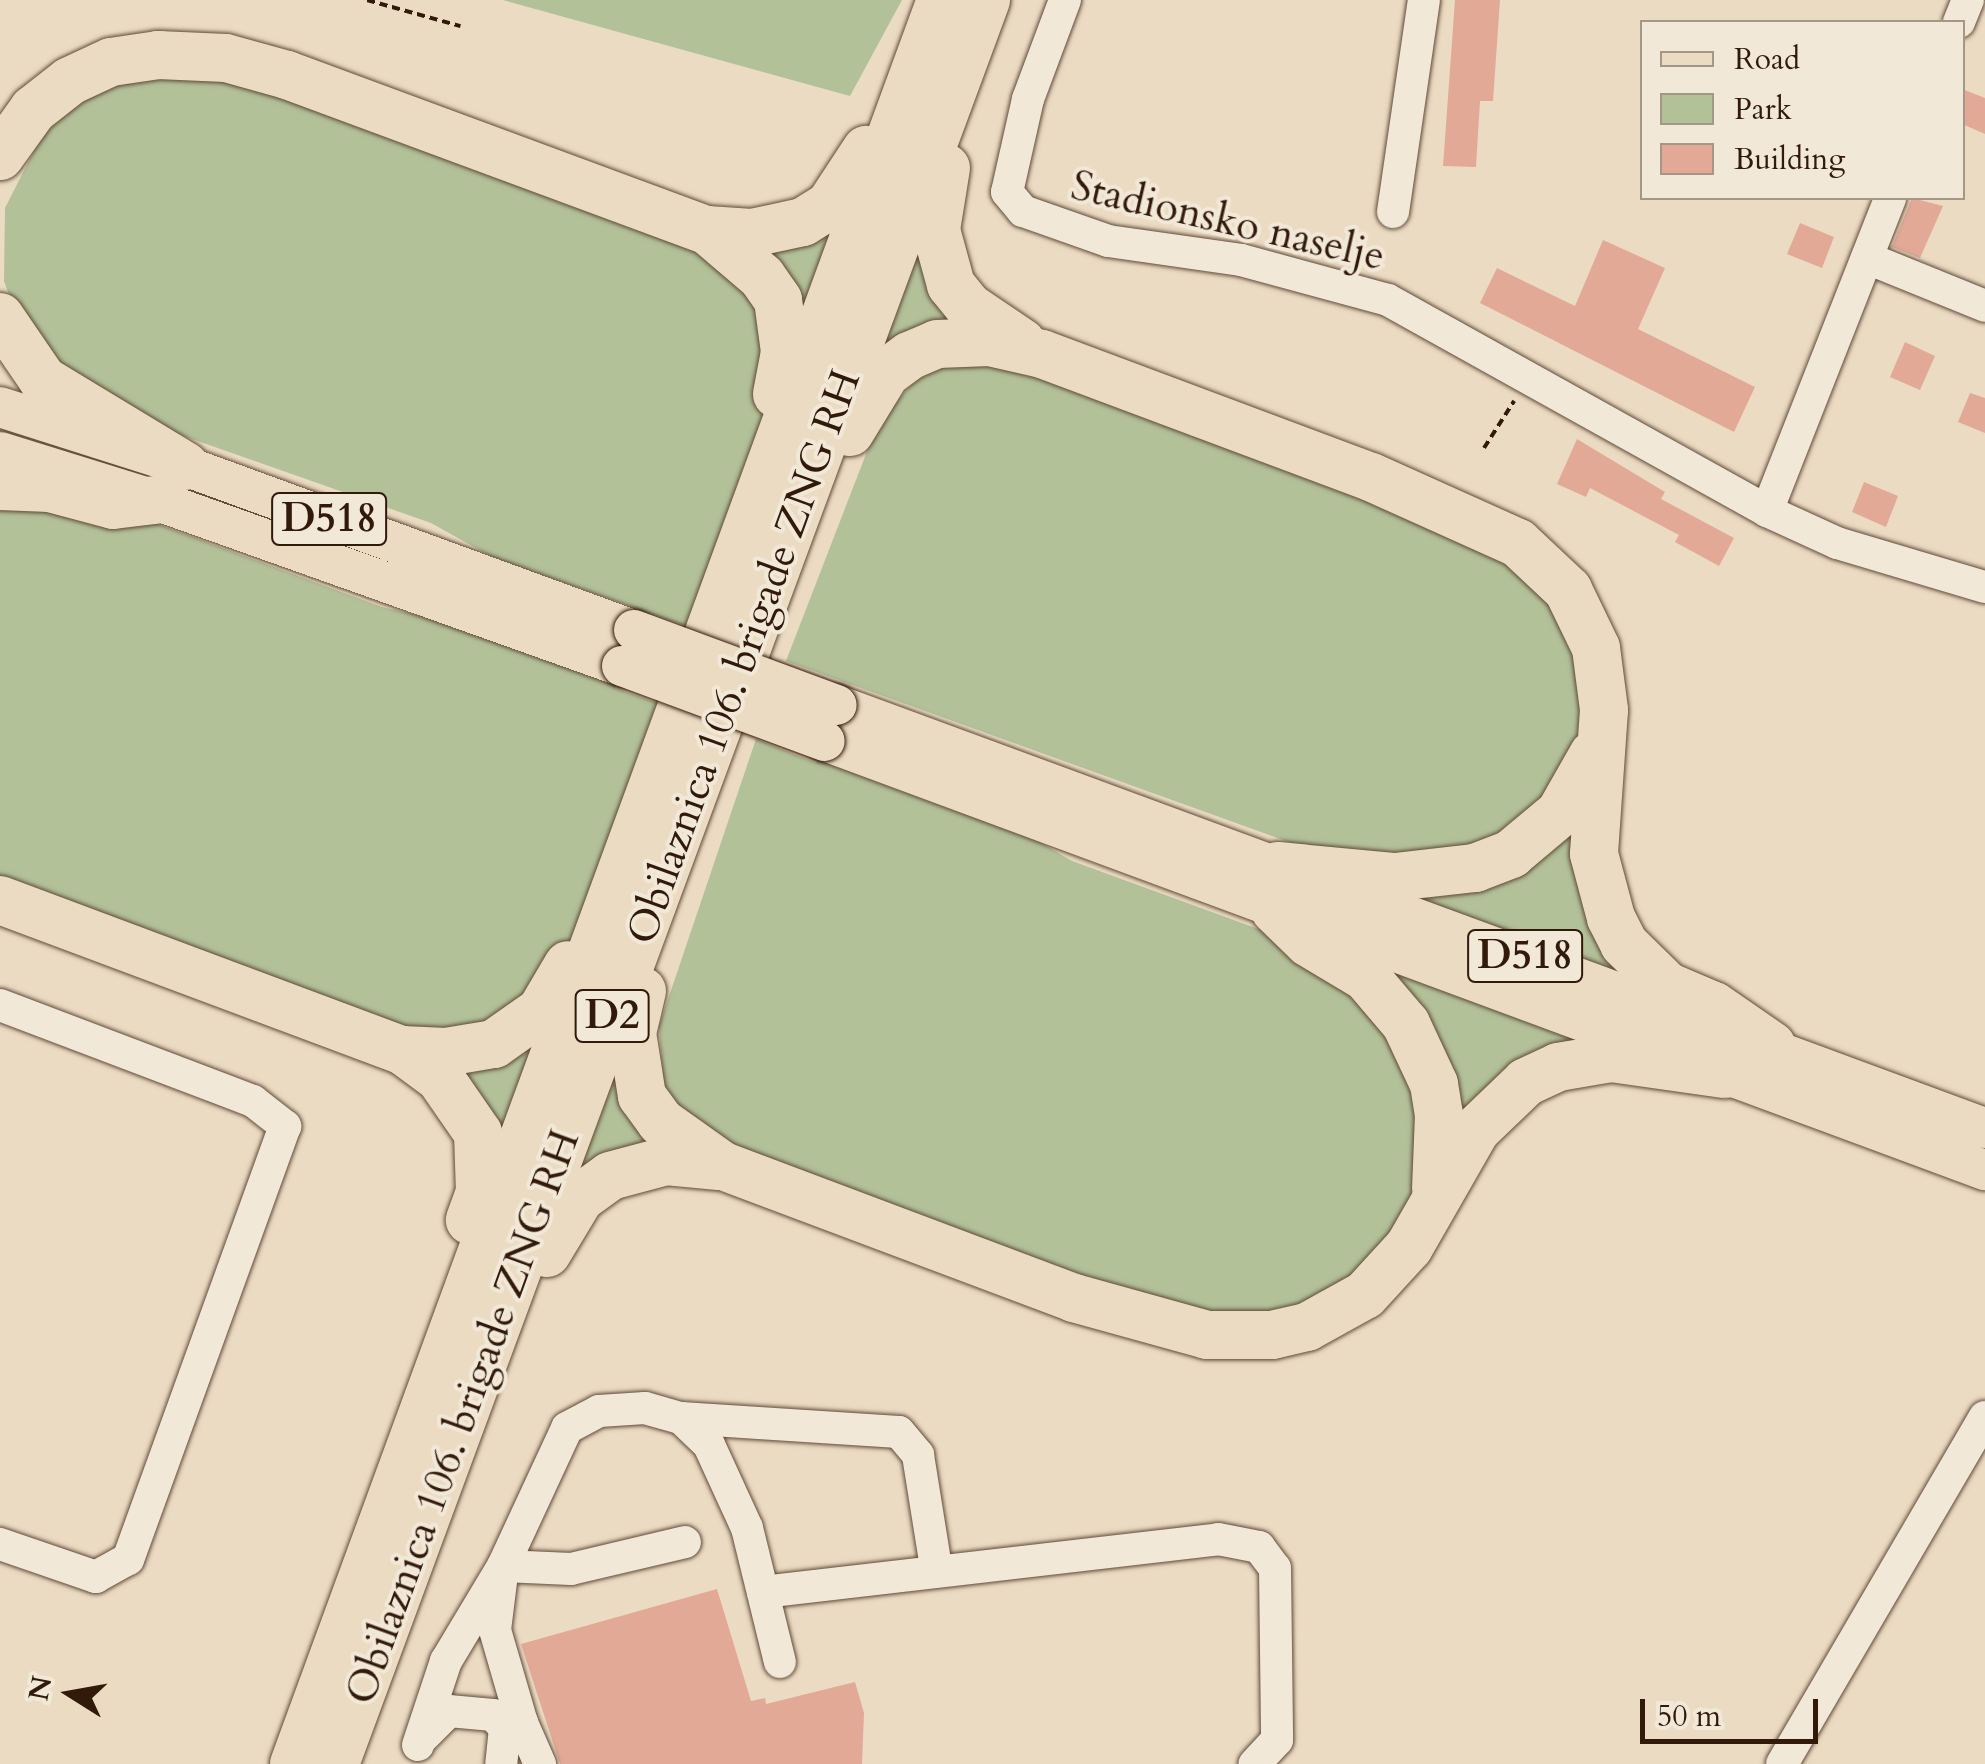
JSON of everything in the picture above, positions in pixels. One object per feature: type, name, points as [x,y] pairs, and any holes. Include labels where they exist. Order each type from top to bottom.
[{"type":"highway","name":"Obilaznica 106. brigade ZNG RH","points":[[940,66],[941,0]]},
{"type":"highway","name":"Obilaznica 106. brigade ZNG RH","points":[[294,1764],[475,1326],[940,66],[986,0]]},
{"type":"highway","points":[[0,156],[32,110],[70,81],[111,62],[158,55],[226,58],[706,230],[762,277],[784,323],[780,498]]},
{"type":"highway","points":[[706,230],[778,228],[830,204],[858,170],[880,116],[940,66]]},
{"type":"highway","points":[[940,66],[937,203],[941,260],[969,307],[1042,354]]},
{"type":"highway","points":[[0,317],[11,342],[43,380],[98,417],[138,432],[170,483],[113,505],[50,488],[0,486]]},
{"type":"highway","points":[[780,498],[833,466],[866,399],[909,356],[960,341],[1042,354],[1370,477],[1518,543],[1548,566],[1583,615],[1604,680],[1594,854],[1624,944],[1667,986],[1714,1006],[1772,1046]]},
{"type":"highway","points":[[1435,1198],[1440,1115],[1414,1038],[1366,977],[1310,943],[1277,888],[1442,876],[1493,861],[1560,813],[1600,738]]},
{"type":"highway","points":[[0,900],[402,1050],[440,1078],[478,1133],[480,1192],[463,1243],[475,1326],[524,1297],[566,1216],[595,1187],[633,1166],[722,1166]]},
{"type":"highway","points":[[402,1050],[470,1050],[515,1033],[541,1011],[632,902]]},
{"type":"highway","points":[[632,902],[634,1064],[642,1096],[661,1122],[722,1166],[1074,1298],[1173,1329],[1239,1337],[1306,1327],[1365,1295],[1409,1247],[1435,1198],[1499,1103],[1558,1067],[1612,1058],[1725,1074]]},
{"type":"highway","name":"Obilaznica 106. brigade ZNG RH","points":[[335,1764],[475,1326]]},
{"type":"main road","name":"D518","points":[[0,408],[170,483],[1277,888],[1725,1074],[1985,1170]]},
{"type":"main road","name":"D518","points":[[0,452],[170,483]]},
{"type":"main road","name":"D518","points":[[1277,888],[1772,1046],[1985,1128]]},
{"type":"street","name":"Stadionsko naselje","points":[[1065,0],[1028,99],[1008,192],[1023,211],[1108,241],[1241,260],[1388,300],[1767,511],[1837,543],[1985,586]]},
{"type":"street","name":"Stadionsko naselje","points":[[1393,212],[1424,0]]},
{"type":"street","points":[[1767,511],[1889,200]]},
{"type":"street","points":[[1867,258],[1985,306]]},
{"type":"street","points":[[0,1006],[254,1102],[285,1126],[128,1559],[96,1577],[0,1544]]},
{"type":"street","points":[[415,1754],[446,1661],[503,1566],[567,1428],[599,1410],[645,1408],[682,1418],[899,1432],[918,1455],[936,1568]]},
{"type":"street","points":[[682,1418],[710,1445],[747,1528],[780,1662]]},
{"type":"street","points":[[1782,1764],[1985,1418]]},
{"type":"street","points":[[763,1592],[936,1568],[1218,1538],[1258,1547],[1274,1568],[1277,1740],[1255,1764]]},
{"type":"street","points":[[503,1566],[571,1569],[684,1542]]},
{"type":"street","points":[[503,1566],[495,1630],[514,1725],[540,1764]]},
{"type":"street","points":[[415,1754],[449,1711],[472,1708],[514,1725]]},
{"type":"street","points":[[501,1764],[514,1725]]},
{"type":"path","points":[[368,0],[460,26]]},
{"type":"path","points":[[1484,448],[1530,376]]},
{"type":"green space","points":[[503,0],[902,0],[850,96]]},
{"type":"green space","points":[[162,73],[263,82],[750,271],[778,371],[695,629],[492,557],[431,523],[121,414],[63,373],[16,314],[4,281],[5,208],[43,133],[69,107],[98,90]]},
{"type":"green space","points":[[848,202],[803,350],[749,241]]},
{"type":"green space","points":[[918,221],[974,323],[872,369]]},
{"type":"green space","points":[[984,353],[1475,531],[1561,591],[1597,706],[1512,847],[1347,863],[786,661],[878,423],[923,371]]},
{"type":"green space","points":[[0,507],[146,520],[382,607],[475,628],[618,679],[615,688],[665,706],[580,933],[538,1001],[450,1043],[0,886]]},
{"type":"green space","points":[[756,739],[816,763],[820,754],[1038,841],[1072,861],[1291,941],[1405,1037],[1429,1191],[1333,1307],[1208,1325],[700,1141],[664,1090],[659,1026]]},
{"type":"green space","points":[[1583,800],[1632,982],[1392,893]]},
{"type":"green space","points":[[1371,956],[1603,1044],[1457,1145]]},
{"type":"green space","points":[[542,1024],[498,1173],[444,1064]]},
{"type":"green space","points":[[614,1044],[672,1146],[570,1193]]},
{"type":"building","points":[[1455,0],[1500,0],[1493,101],[1480,101],[1476,167],[1443,166]]},
{"type":"building","points":[[1965,90],[1985,98],[1985,134],[1965,125]]},
{"type":"building","points":[[1911,200],[1943,206],[1920,258],[1892,247]]},
{"type":"building","points":[[1800,223],[1834,237],[1822,268],[1787,254]]},
{"type":"building","points":[[1603,240],[1665,268],[1638,329],[1755,387],[1734,432],[1480,303],[1497,268],[1575,306]]},
{"type":"building","points":[[1905,342],[1935,356],[1920,390],[1890,377]]},
{"type":"building","points":[[1970,393],[1985,398],[1985,433],[1958,422]]},
{"type":"building","points":[[1577,439],[1665,492],[1661,499],[1734,538],[1719,566],[1675,542],[1679,535],[1590,488],[1586,497],[1557,484]]},
{"type":"building","points":[[1864,482],[1898,496],[1886,527],[1852,512]]},
{"type":"building","points":[[717,1589],[751,1701],[765,1698],[766,1704],[855,1682],[864,1713],[862,1764],[560,1764],[521,1644]]}]
